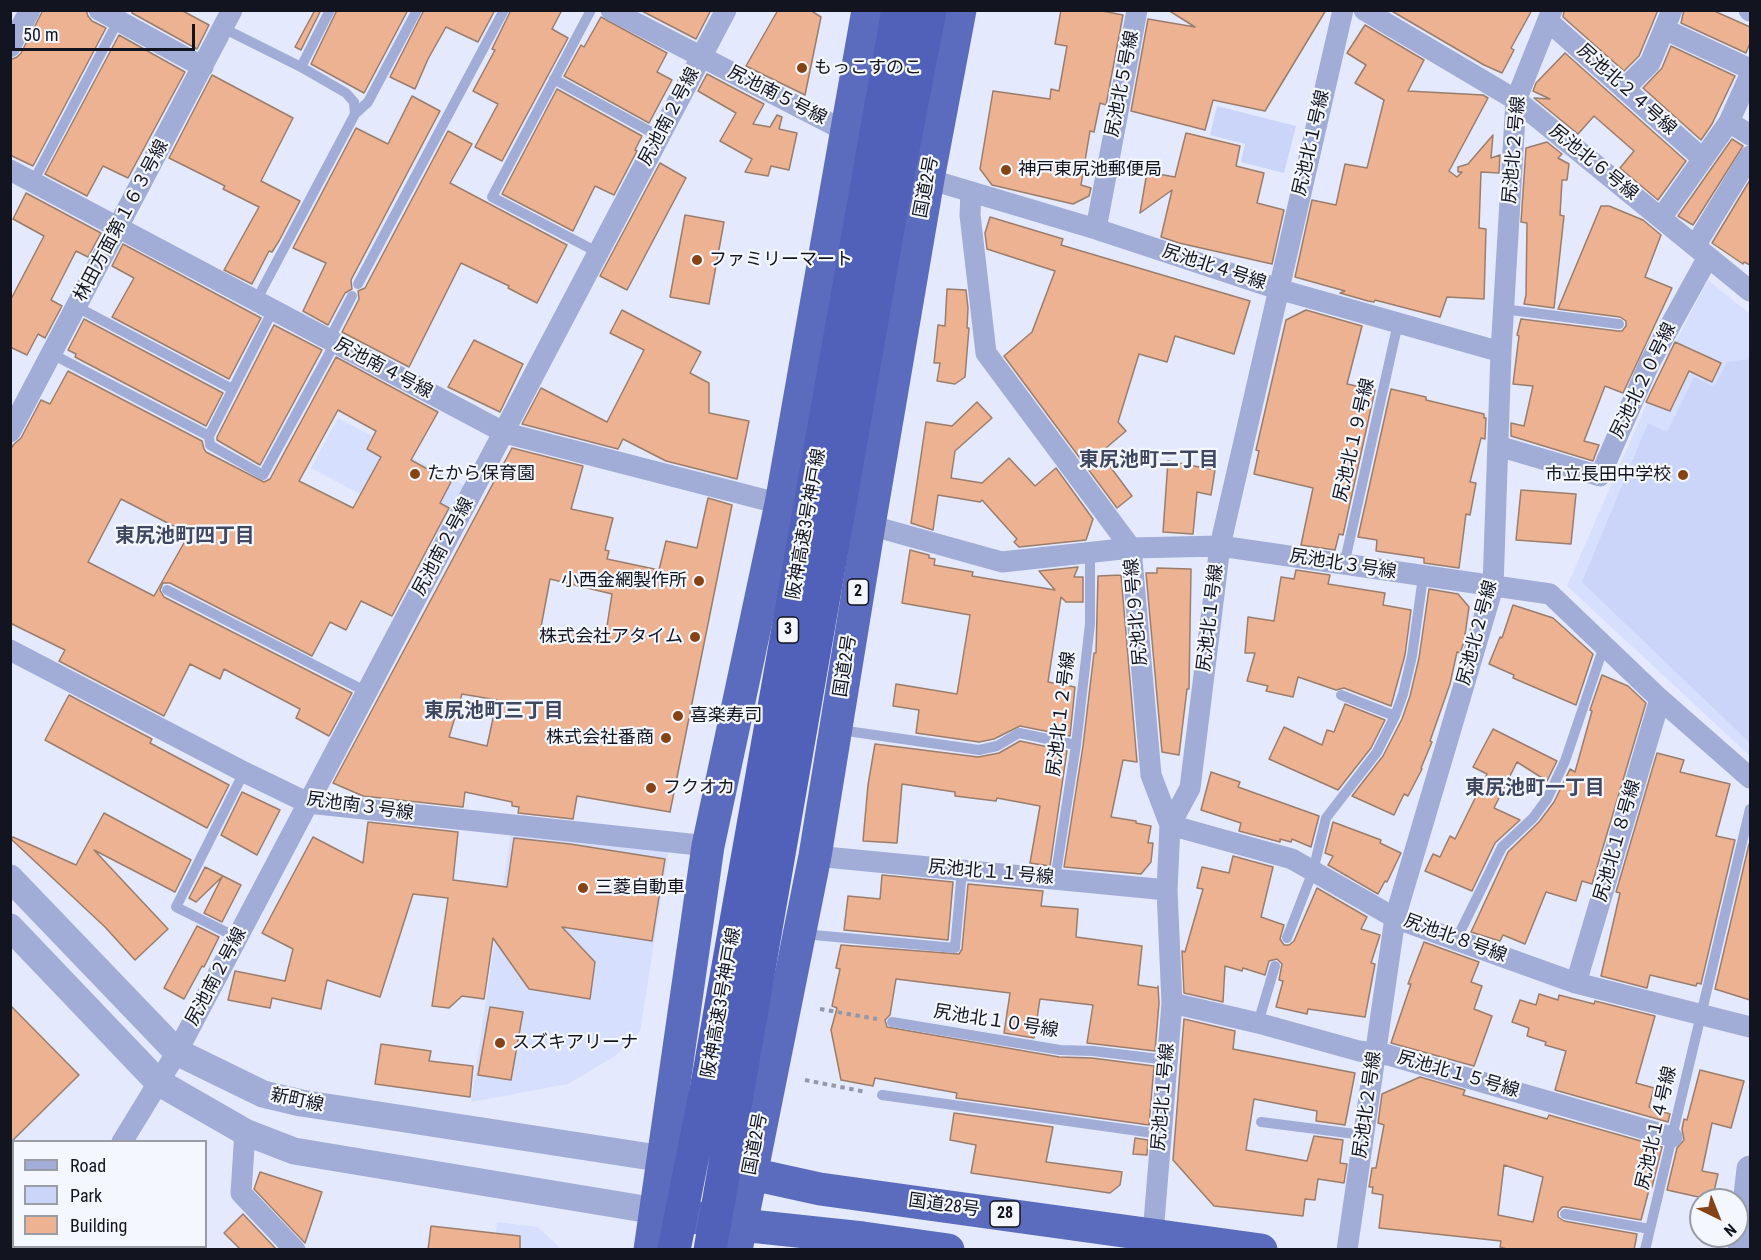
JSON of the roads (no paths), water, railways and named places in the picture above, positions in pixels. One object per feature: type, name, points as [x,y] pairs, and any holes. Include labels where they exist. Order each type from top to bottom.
[{"type":"highway","points":[[650,1250],[708,846],[781,504],[868,10]]},
{"type":"highway","name":"阪神高速3号神戸線","points":[[674,1250],[706,1090],[898,10]]},
{"type":"highway","name":"阪神高速3号神戸線","points":[[710,1250],[889,223],[930,10]]},
{"type":"highway","name":"国道2号","points":[[739,1237],[815,856],[928,179],[960,10]]},
{"type":"highway","name":"国道28号","points":[[664,1159],[750,1173],[820,1189],[1152,1241],[1261,1250]]},
{"type":"highway","points":[[656,1211],[739,1237],[948,1250]]},
{"type":"street","points":[[10,47],[30,10]]},
{"type":"street","points":[[99,10],[203,67]]},
{"type":"street","name":"尻池南５号線","points":[[611,10],[847,132]]},
{"type":"street","name":"尻池南２号線","points":[[123,1140],[177,1052],[238,938],[726,10]]},
{"type":"street","name":"尻池北５号線","points":[[1096,229],[1137,10]]},
{"type":"street","name":"尻池北１号線","points":[[1152,1241],[1172,1003],[1167,890],[1170,825],[1190,788],[1220,546],[1343,10]]},
{"type":"street","name":"尻池北６号線","points":[[1364,10],[1516,100],[1750,291]]},
{"type":"street","name":"尻池北２号線","points":[[1347,1250],[1395,918],[1493,587],[1503,309],[1516,100],[1550,16]]},
{"type":"street","name":"尻池北２４号線","points":[[1550,16],[1624,89],[1703,159]]},
{"type":"street","name":"林田方面第１６３号線","points":[[10,432],[228,19]]},
{"type":"street","points":[[1624,89],[1650,63],[1668,20],[1750,78],[1729,122],[1661,218]]},
{"type":"street","points":[[1729,122],[1750,135]]},
{"type":"street","points":[[847,132],[928,179]]},
{"type":"street","points":[[1701,251],[1750,156]]},
{"type":"street","name":"尻池南４号線","points":[[10,170],[504,433],[781,504]]},
{"type":"street","name":"尻池北４号線","points":[[928,179],[1096,229],[1278,289],[1501,352]]},
{"type":"street","name":"尻池北９号線","points":[[971,192],[970,216],[986,353],[1131,548],[1151,775],[1170,825]]},
{"type":"street","name":"尻池北２０号線","points":[[1498,446],[1600,476],[1701,251]]},
{"type":"street","name":"尻池北３号線","points":[[869,525],[1002,562],[1131,548],[1220,546],[1550,594],[1660,699],[1750,778]]},
{"type":"street","name":"尻池南３号線","points":[[10,650],[308,803],[708,846]]},
{"type":"street","name":"尻池北１８号線","points":[[1576,982],[1660,699]]},
{"type":"street","name":"尻池北８号線","points":[[1170,825],[1292,859],[1395,918],[1576,982],[1750,1027]]},
{"type":"street","name":"尻池北１１号線","points":[[815,856],[1167,890]]},
{"type":"street","name":"新町線","points":[[10,878],[177,1052],[263,1094],[301,1103],[664,1159]]},
{"type":"street","points":[[10,927],[158,1082],[245,1132],[294,1151],[656,1211]]},
{"type":"street","name":"尻池北１５号線","points":[[1172,1003],[1258,1023],[1359,1051],[1388,1055],[1672,1137]]},
{"type":"street","points":[[245,1132],[241,1193],[295,1250]]},
{"type":"street","points":[[1742,1250],[1750,1169]]},
{"type":"lane","points":[[301,67],[330,10]]},
{"type":"lane","points":[[352,296],[332,341],[263,475],[210,445],[209,436],[232,389],[265,305],[355,114],[368,102],[417,10]]},
{"type":"lane","points":[[357,284],[504,10]]},
{"type":"lane","points":[[591,10],[492,197],[599,253]]},
{"type":"lane","points":[[228,19],[301,67],[346,93],[354,102],[355,114]]},
{"type":"lane","points":[[33,182],[118,21]]},
{"type":"lane","points":[[554,79],[660,137]]},
{"type":"lane","points":[[77,307],[232,389]]},
{"type":"lane","points":[[1503,309],[1619,324]]},
{"type":"lane","name":"尻池北１９号線","points":[[1344,565],[1398,323]]},
{"type":"lane","points":[[52,354],[209,436]]},
{"type":"lane","name":"尻池北１２号線","points":[[1055,879],[1076,745],[1090,624],[1090,552]]},
{"type":"lane","points":[[1287,938],[1313,871],[1326,818],[1377,752],[1395,716],[1412,656],[1423,577]]},
{"type":"lane","points":[[167,590],[367,692]]},
{"type":"lane","points":[[1456,940],[1502,847],[1533,818],[1546,799],[1565,761],[1604,646]]},
{"type":"lane","points":[[1341,695],[1395,716]]},
{"type":"lane","points":[[836,729],[979,750],[997,746],[1019,733],[1076,745]]},
{"type":"lane","points":[[238,938],[176,907],[244,772]]},
{"type":"lane","name":"尻池北１４号線","points":[[1646,1250],[1750,809]]},
{"type":"lane","points":[[799,933],[955,948],[962,870]]},
{"type":"lane","points":[[1258,1023],[1275,966]]},
{"type":"lane","name":"尻池北１０号線","points":[[892,1022],[1060,1050],[1167,1059]]},
{"type":"lane","points":[[882,1095],[1160,1134]]},
{"type":"lane","points":[[1261,1122],[1364,1135]]},
{"type":"lane","points":[[1565,1214],[1650,1229]]},
{"type":"place","name":"もっこすのこ","points":[[802,68]]},
{"type":"place","name":"神戸東尻池郵便局","points":[[1006,170]]},
{"type":"place","name":"ファミリーマート","points":[[697,260]]},
{"type":"place","name":"たから保育園","points":[[415,474]]},
{"type":"place","name":"市立長田中学校","points":[[1683,475]]},
{"type":"place","name":"小西金網製作所","points":[[699,581]]},
{"type":"place","name":"株式会社アタイム","points":[[695,637]]},
{"type":"place","name":"喜楽寿司","points":[[678,716]]},
{"type":"place","name":"株式会社番商","points":[[666,738]]},
{"type":"place","name":"フクオカ","points":[[651,788]]},
{"type":"place","name":"三菱自動車","points":[[583,888]]},
{"type":"place","name":"スズキアリーナ","points":[[500,1043]]},
{"type":"district","name":"東尻池町二丁目","points":[[1149,461]]},
{"type":"district","name":"東尻池町四丁目","points":[[185,537]]},
{"type":"district","name":"東尻池町三丁目","points":[[494,712]]},
{"type":"district","name":"東尻池町一丁目","points":[[1535,789]]}]
